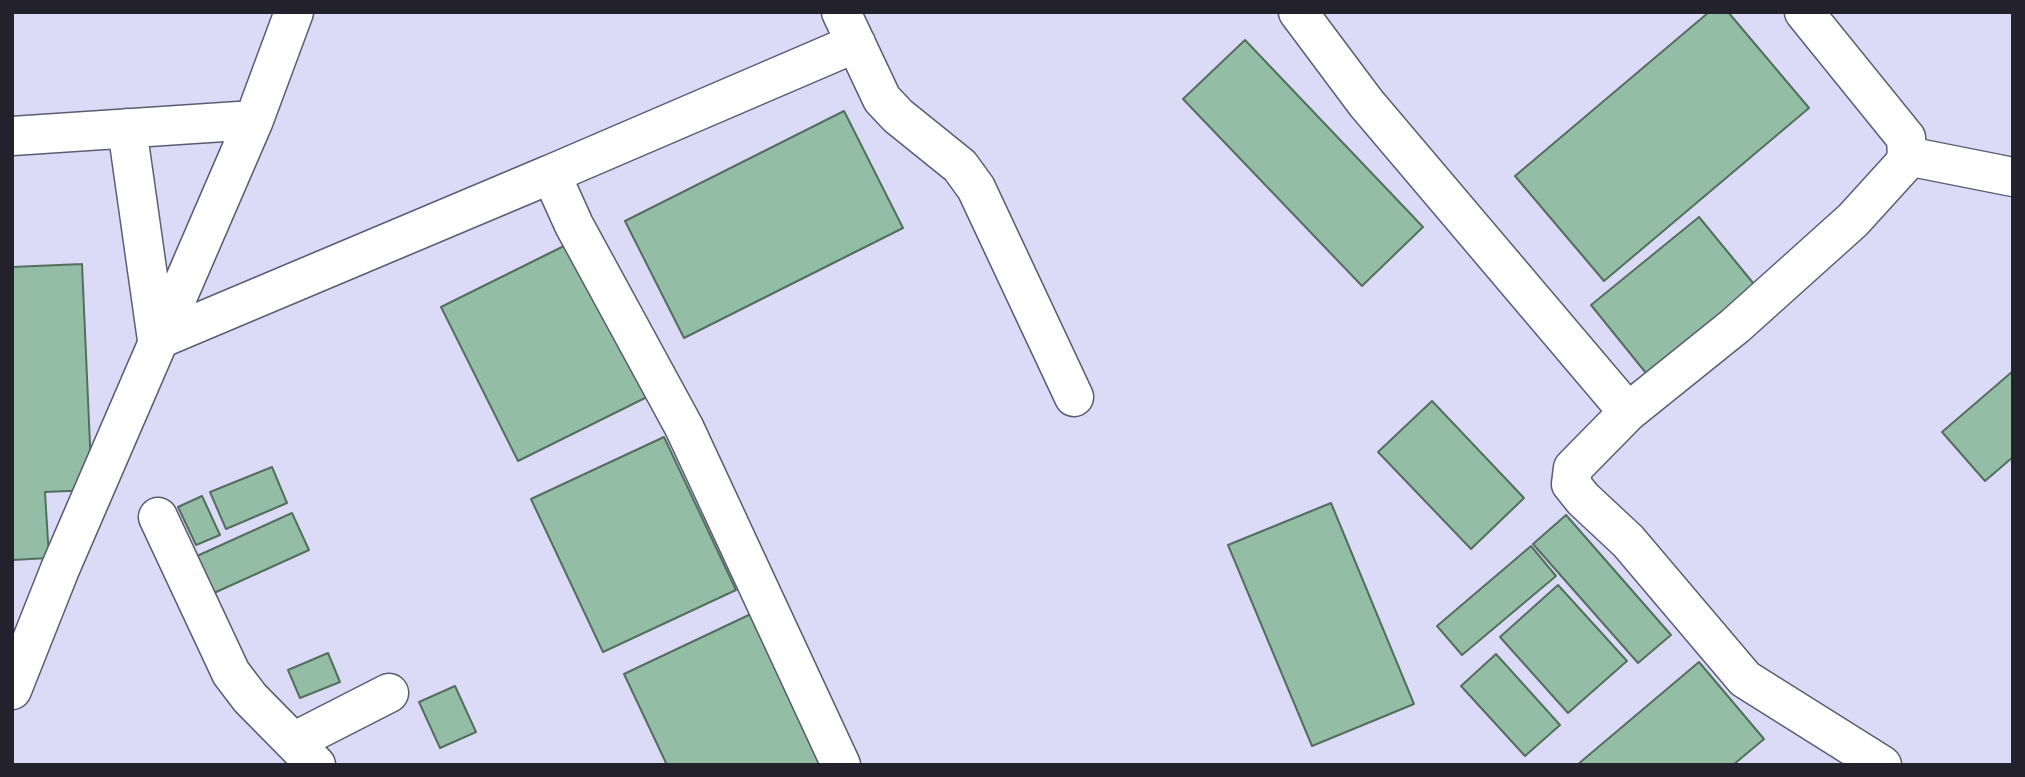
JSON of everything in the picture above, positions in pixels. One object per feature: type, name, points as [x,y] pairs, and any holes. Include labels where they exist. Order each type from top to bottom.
[{"type":"street","points":[[12,690],[60,569],[254,120],[294,12]]},
{"type":"street","points":[[1298,12],[1366,103],[1628,412]]},
{"type":"street","points":[[1804,12],[1906,138],[1907,156],[1903,166],[1853,220],[1735,326],[1628,412],[1573,468],[1571,484],[1583,499],[1628,541],[1745,679],[1882,765]]},
{"type":"street","points":[[157,341],[551,174],[848,27],[882,99],[898,116],[960,166],[976,188],[1074,397]]},
{"type":"street","points":[[12,136],[254,120]]},
{"type":"street","points":[[127,128],[157,341]]},
{"type":"street","points":[[1907,156],[2013,177]]},
{"type":"street","points":[[551,174],[575,225],[684,427],[841,765]]},
{"type":"street","points":[[158,517],[230,673],[270,720],[306,753],[389,693]]},
{"type":"building","points":[[1709,12],[1728,12],[1809,108],[1604,281],[1515,176]]},
{"type":"building","points":[[1245,40],[1423,227],[1362,286],[1183,99]]},
{"type":"building","points":[[844,111],[903,228],[684,338],[625,221]]},
{"type":"building","points":[[1699,217],[1758,289],[1650,378],[1591,305]]},
{"type":"building","points":[[574,241],[651,395],[518,461],[441,307]]},
{"type":"building","points":[[82,264],[92,490],[45,492],[49,558],[12,560],[12,267]]},
{"type":"building","points":[[2013,371],[2013,457],[1985,481],[1942,432]]},
{"type":"building","points":[[1432,401],[1524,498],[1471,549],[1378,452]]},
{"type":"building","points":[[664,437],[736,590],[603,652],[531,499]]},
{"type":"building","points":[[272,467],[287,503],[226,529],[210,492]]},
{"type":"building","points":[[202,496],[220,535],[196,545],[178,507]]},
{"type":"building","points":[[1331,503],[1414,704],[1312,746],[1228,545]]},
{"type":"building","points":[[292,513],[309,550],[214,593],[197,556]]},
{"type":"building","points":[[1566,515],[1671,635],[1638,663],[1533,544]]},
{"type":"building","points":[[1531,546],[1556,576],[1462,655],[1437,626]]},
{"type":"building","points":[[1558,585],[1627,661],[1568,713],[1500,637]]},
{"type":"building","points":[[753,613],[826,765],[667,765],[624,674]]},
{"type":"building","points":[[328,653],[340,682],[300,698],[288,670]]},
{"type":"building","points":[[1496,654],[1560,725],[1525,756],[1461,686]]},
{"type":"building","points":[[1699,662],[1764,739],[1733,765],[1577,765]]},
{"type":"building","points":[[455,686],[476,732],[440,748],[419,702]]}]
